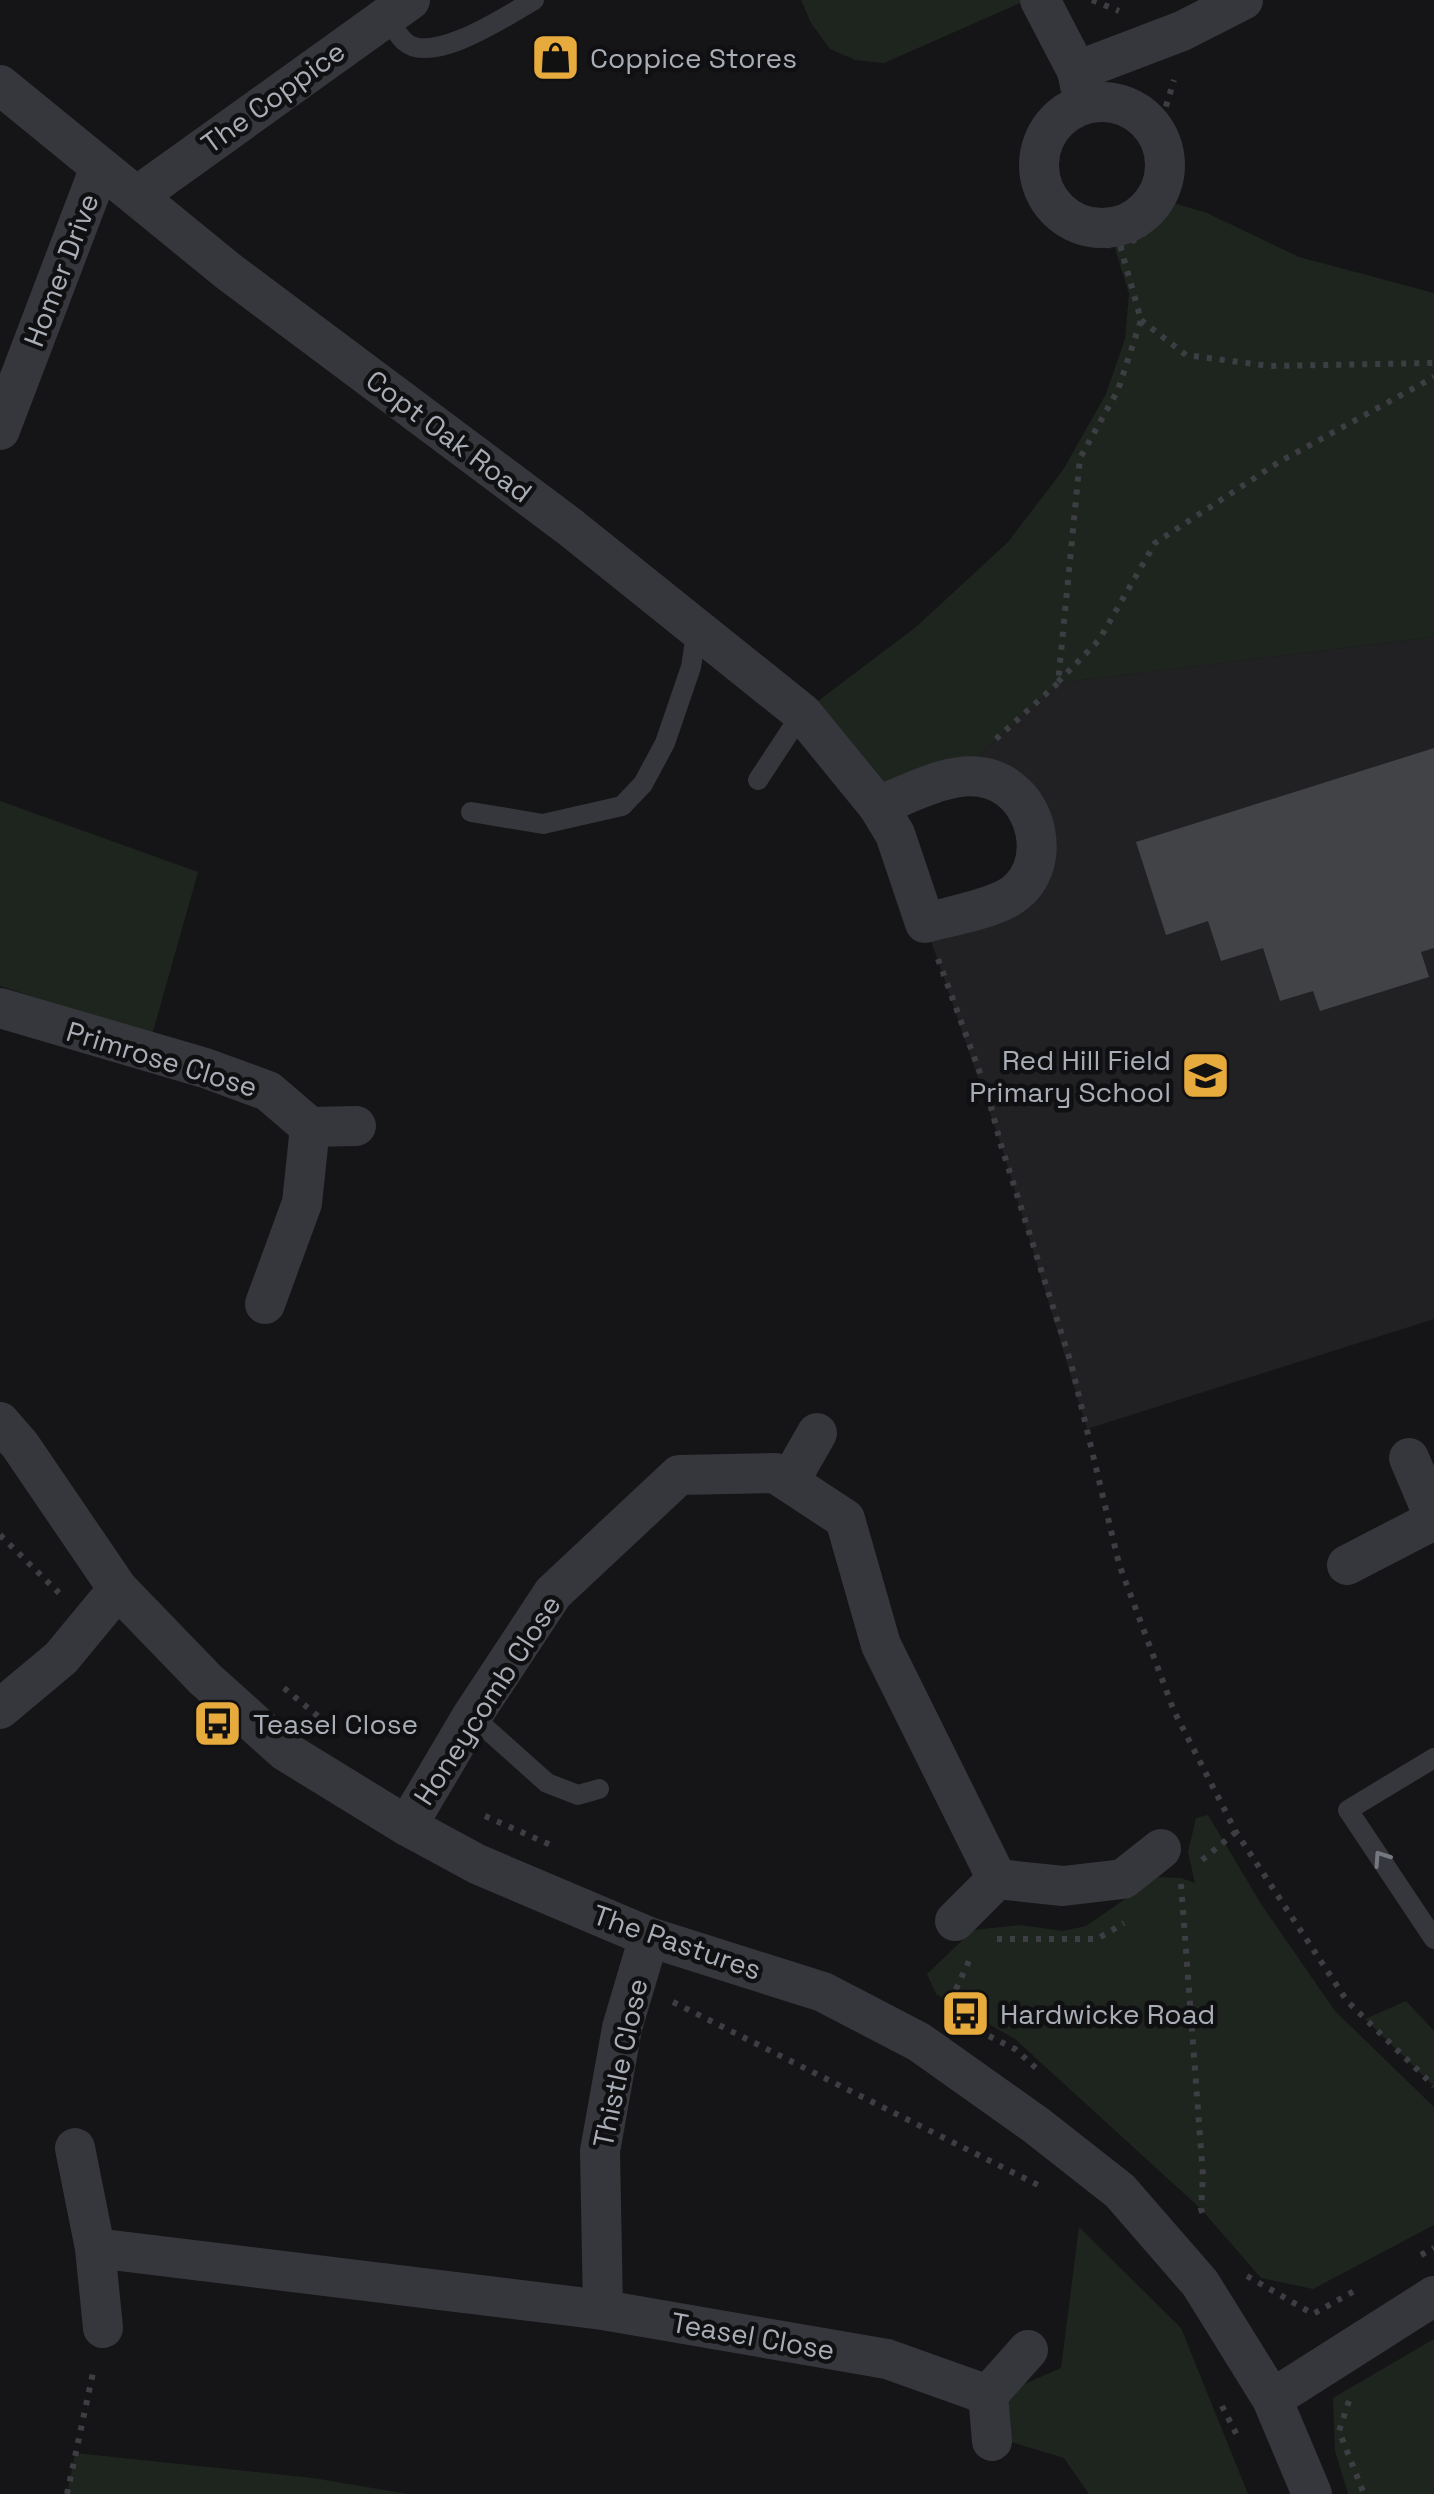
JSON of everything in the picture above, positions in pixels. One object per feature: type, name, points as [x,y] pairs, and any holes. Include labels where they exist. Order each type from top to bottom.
[{"type":"street","points":[[1040,0],[1069,93],[1064,113],[1048,129],[1040,149],[1038,171],[1044,192],[1057,210],[1075,222],[1118,236],[1157,198],[1165,178],[1166,156],[1156,130],[1127,106],[1069,93]]},
{"type":"street","points":[[1069,93],[1243,0]]},
{"type":"street","name":"The Coppice","points":[[136,196],[397,8]]},
{"type":"street","name":"Copt Oak Road","points":[[0,86],[228,271],[570,527],[802,713],[878,806],[895,834],[925,922]]},
{"type":"street","name":"Homer Drive","points":[[0,430],[100,168]]},
{"type":"street","points":[[878,806],[955,777],[977,776],[1000,781],[1020,795],[1035,822],[1036,849],[1030,875],[1009,898],[925,922]]},
{"type":"street","name":"Primrose Close","points":[[0,1008],[205,1068],[268,1091],[310,1128]]},
{"type":"street","points":[[265,1304],[302,1203],[310,1128],[356,1126]]},
{"type":"street","name":"The Pastures","points":[[0,1422],[118,1588],[205,1679],[285,1752],[477,1864],[649,1938],[851,2004],[919,2042],[1120,2191],[1200,2284],[1272,2400],[1312,2494]]},
{"type":"street","points":[[789,1482],[817,1433]]},
{"type":"street","points":[[1347,1565],[1434,1518],[1408,1458]]},
{"type":"street","name":"Honeycomb Close","points":[[407,1826],[552,1593],[680,1475],[775,1474],[846,1520],[881,1645],[998,1878]]},
{"type":"street","points":[[0,1710],[60,1658],[118,1588]]},
{"type":"street","points":[[955,1921],[998,1878],[1062,1886],[1123,1879],[1171,1863]]},
{"type":"street","name":"Thistle Close","points":[[604,2310],[600,2150],[622,2028],[649,1938]]},
{"type":"street","points":[[75,2148],[95,2248],[103,2328]]},
{"type":"street","name":"Teasel Close","points":[[95,2248],[604,2310],[888,2359],[988,2395]]},
{"type":"street","points":[[1272,2400],[1434,2296]]},
{"type":"street","points":[[992,2441],[988,2395],[1028,2350]]},
{"type":"lane","points":[[397,8],[404,41],[434,49],[458,41],[534,0]]},
{"type":"lane","points":[[471,812],[543,824],[622,806],[643,784],[664,743],[691,667],[697,628]]},
{"type":"lane","points":[[758,780],[802,713]]},
{"type":"lane","points":[[472,1716],[546,1783],[578,1795],[599,1790]]},
{"type":"lane","points":[[1434,1758],[1348,1810],[1434,1939]]},
{"type":"path","points":[[1069,93],[1026,158],[1032,206],[1062,236],[1118,236],[1148,228],[1170,202],[1176,186],[1179,148],[1164,116],[1174,79]]},
{"type":"path","points":[[1058,683],[1080,458],[1118,390],[1142,320],[1118,236]]},
{"type":"path","points":[[1142,320],[1186,355],[1269,366],[1434,364]]},
{"type":"path","points":[[955,777],[1099,640],[1155,543],[1279,462],[1434,377]]},
{"type":"path","points":[[925,922],[987,1092],[1071,1363],[1118,1564],[1174,1711],[1236,1832],[1347,2001],[1434,2086]]},
{"type":"path","points":[[282,1686],[326,1723]]},
{"type":"path","points":[[428,1791],[566,1851]]},
{"type":"path","points":[[1171,1863],[1202,2176],[1200,2209],[1209,2231],[1196,2218]]},
{"type":"path","points":[[928,2006],[962,2022]]},
{"type":"path","points":[[980,2031],[1015,2049],[1044,2076]]},
{"type":"path","points":[[1417,2257],[1434,2248]]},
{"type":"path","points":[[1241,2273],[1313,2314],[1365,2286]]},
{"type":"path","points":[[67,2494],[76,2470],[103,2328]]},
{"type":"path","points":[[1354,2387],[1340,2431],[1364,2494]]},
{"type":"shaded area","points":[[801,0],[1027,0],[884,63],[855,60],[830,49],[811,23]]},
{"type":"shaded area","points":[[1157,198],[1207,213],[1299,257],[1434,293],[1434,637],[1058,683],[955,777],[878,806],[802,713],[916,627],[1008,542],[1063,470],[1106,394],[1125,339],[1129,294],[1114,245],[1115,227],[1133,221]]},
{"type":"shaded area","name":"Red Hill Field Primary School","points":[[1434,637],[1434,1319],[1087,1429],[1001,1145],[925,923],[1009,898],[1035,823],[955,777],[1058,683]]},
{"type":"shaded area","points":[[0,801],[198,872],[152,1035],[0,986]]},
{"type":"shaded area","points":[[1208,1815],[1261,1904],[1335,2011],[1434,2107],[1434,2225],[1313,2289],[1261,2278],[1201,2209],[1015,2039],[936,1994],[927,1974],[973,1930],[1021,1925],[1062,1931],[1086,1926],[1157,1877],[1195,1883],[1188,1852],[1196,1818]]},
{"type":"shaded area","points":[[1406,2001],[1434,2031],[1434,2086],[1365,2019]]},
{"type":"shaded area","points":[[1079,2227],[1181,2328],[1248,2494],[1089,2494],[1064,2458],[1008,2441],[1003,2393],[1061,2368]]},
{"type":"shaded area","points":[[1434,2339],[1434,2494],[1348,2494],[1335,2451],[1333,2398]]},
{"type":"shaded area","points":[[75,2453],[313,2478],[408,2494],[67,2494]]},
{"type":"building","points":[[1434,748],[1434,948],[1421,952],[1429,977],[1320,1011],[1313,991],[1280,1001],[1263,948],[1221,961],[1208,921],[1166,935],[1136,842]]},
{"type":"place","name":"Coppice Stores","points":[[555,58]]},
{"type":"place","name":"Red Hill Field Primary School","points":[[1206,1076]]},
{"type":"place","name":"Teasel Close","points":[[218,1724]]},
{"type":"place","name":"Hardwicke Road","points":[[965,2014]]}]
